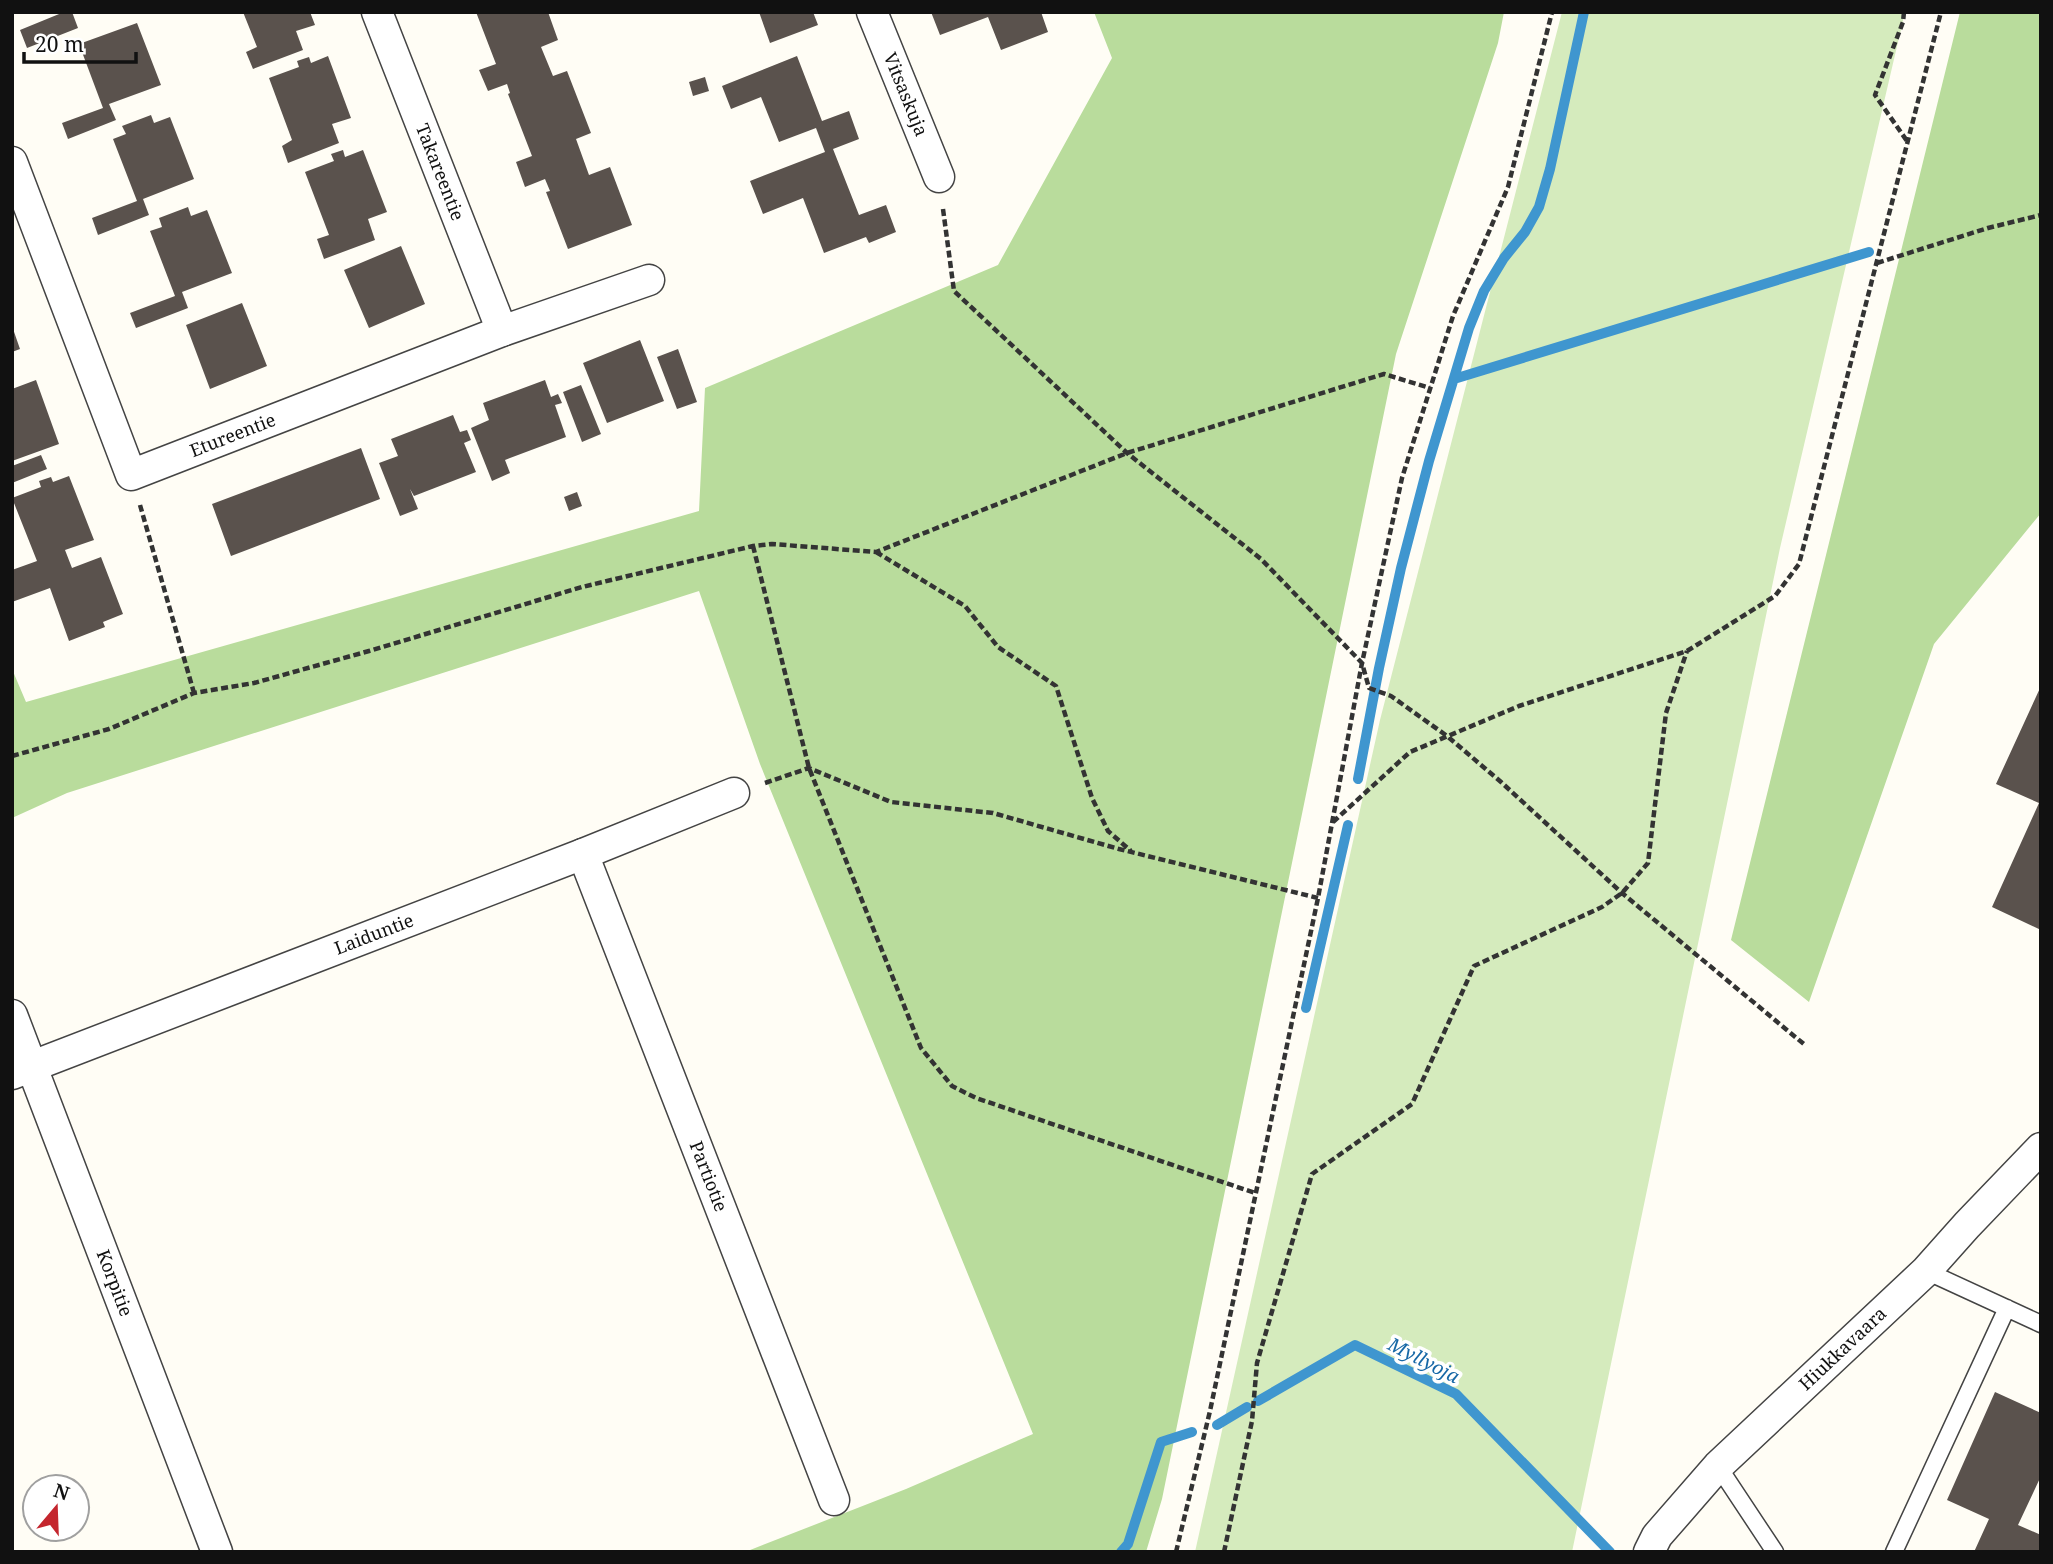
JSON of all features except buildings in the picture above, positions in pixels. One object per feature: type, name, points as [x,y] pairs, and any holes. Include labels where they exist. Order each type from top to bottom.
[{"type":"street","name":"Takareentie","points":[[377,12],[502,331]]},
{"type":"street","name":"Vitsaskuja","points":[[872,12],[939,177]]},
{"type":"street","points":[[12,162],[131,475]]},
{"type":"street","name":"Etureentie","points":[[131,475],[502,331],[649,279]]},
{"type":"street","name":"Laiduntie","points":[[22,1070],[583,854],[734,793]]},
{"type":"street","name":"Partiotie","points":[[583,854],[834,1500]]},
{"type":"street","name":"Korpitie","points":[[12,1015],[22,1070],[217,1552]]},
{"type":"street","name":"Hiukkavaara","points":[[1649,1552],[1657,1536],[1718,1466],[1926,1271],[2041,1148]]},
{"type":"lane","points":[[1926,1271],[2041,1324]]},
{"type":"lane","points":[[1894,1552],[2007,1308]]},
{"type":"lane","points":[[1718,1466],[1775,1552]]},
{"type":"path","points":[[1176,1552],[1210,1411],[1318,898],[1402,478],[1453,316],[1508,187],[1552,12]]},
{"type":"path","points":[[1904,12],[1903,22],[1875,95],[1908,141]]},
{"type":"path","points":[[1332,823],[1410,752],[1519,706],[1687,651],[1775,596],[1798,564],[1941,12]]},
{"type":"path","points":[[939,177],[954,291],[1127,453],[1261,559],[1363,663],[1369,688],[1391,696],[1447,736],[1622,893],[1805,1045]]},
{"type":"path","points":[[1877,263],[1988,228],[2041,215]]},
{"type":"path","points":[[12,756],[109,729],[194,693],[254,683],[369,652],[582,587],[753,546],[772,544],[875,551],[1127,453],[1384,374],[1430,388]]},
{"type":"path","points":[[131,475],[194,693]]},
{"type":"path","points":[[753,546],[808,768],[921,1048],[952,1086],[976,1098],[1255,1193]]},
{"type":"path","points":[[875,551],[965,606],[998,647],[1056,686],[1092,798],[1108,831],[1132,852]]},
{"type":"path","points":[[1224,1552],[1252,1421],[1257,1363],[1312,1174],[1412,1104],[1474,966],[1602,906],[1622,893],[1648,863],[1666,713],[1687,651]]},
{"type":"path","points":[[734,793],[808,768],[891,802],[993,813],[1132,852],[1318,898]]},
{"type":"green space","points":[[1094,12],[1504,12],[1498,43],[1396,354],[1162,1499],[1146,1552],[745,1552],[906,1489],[1033,1434],[760,764],[699,591],[67,793],[12,818],[12,669],[26,702],[699,511],[705,388],[998,265],[1112,58]]},
{"type":"green space","points":[[1562,12],[1905,12],[1780,548],[1572,1552],[1195,1552],[1380,720]]},
{"type":"green space","points":[[1960,12],[2041,12],[2041,513],[1934,644],[1809,1002],[1731,940]]},
{"type":"waterway","points":[[1358,779],[1401,568],[1429,461],[1469,328],[1484,291],[1539,207],[1550,169],[1584,12]]},
{"type":"waterway","points":[[1454,379],[1869,252]]},
{"type":"waterway","points":[[1306,1008],[1348,825]]},
{"type":"waterway","name":"Myllyoja","points":[[1258,1401],[1355,1345],[1456,1394],[1610,1552]]},
{"type":"waterway","name":"Myllyoja","points":[[1217,1425],[1247,1407]]},
{"type":"waterway","name":"Myllyoja","points":[[1121,1552],[1128,1544],[1161,1442],[1192,1432]]}]
